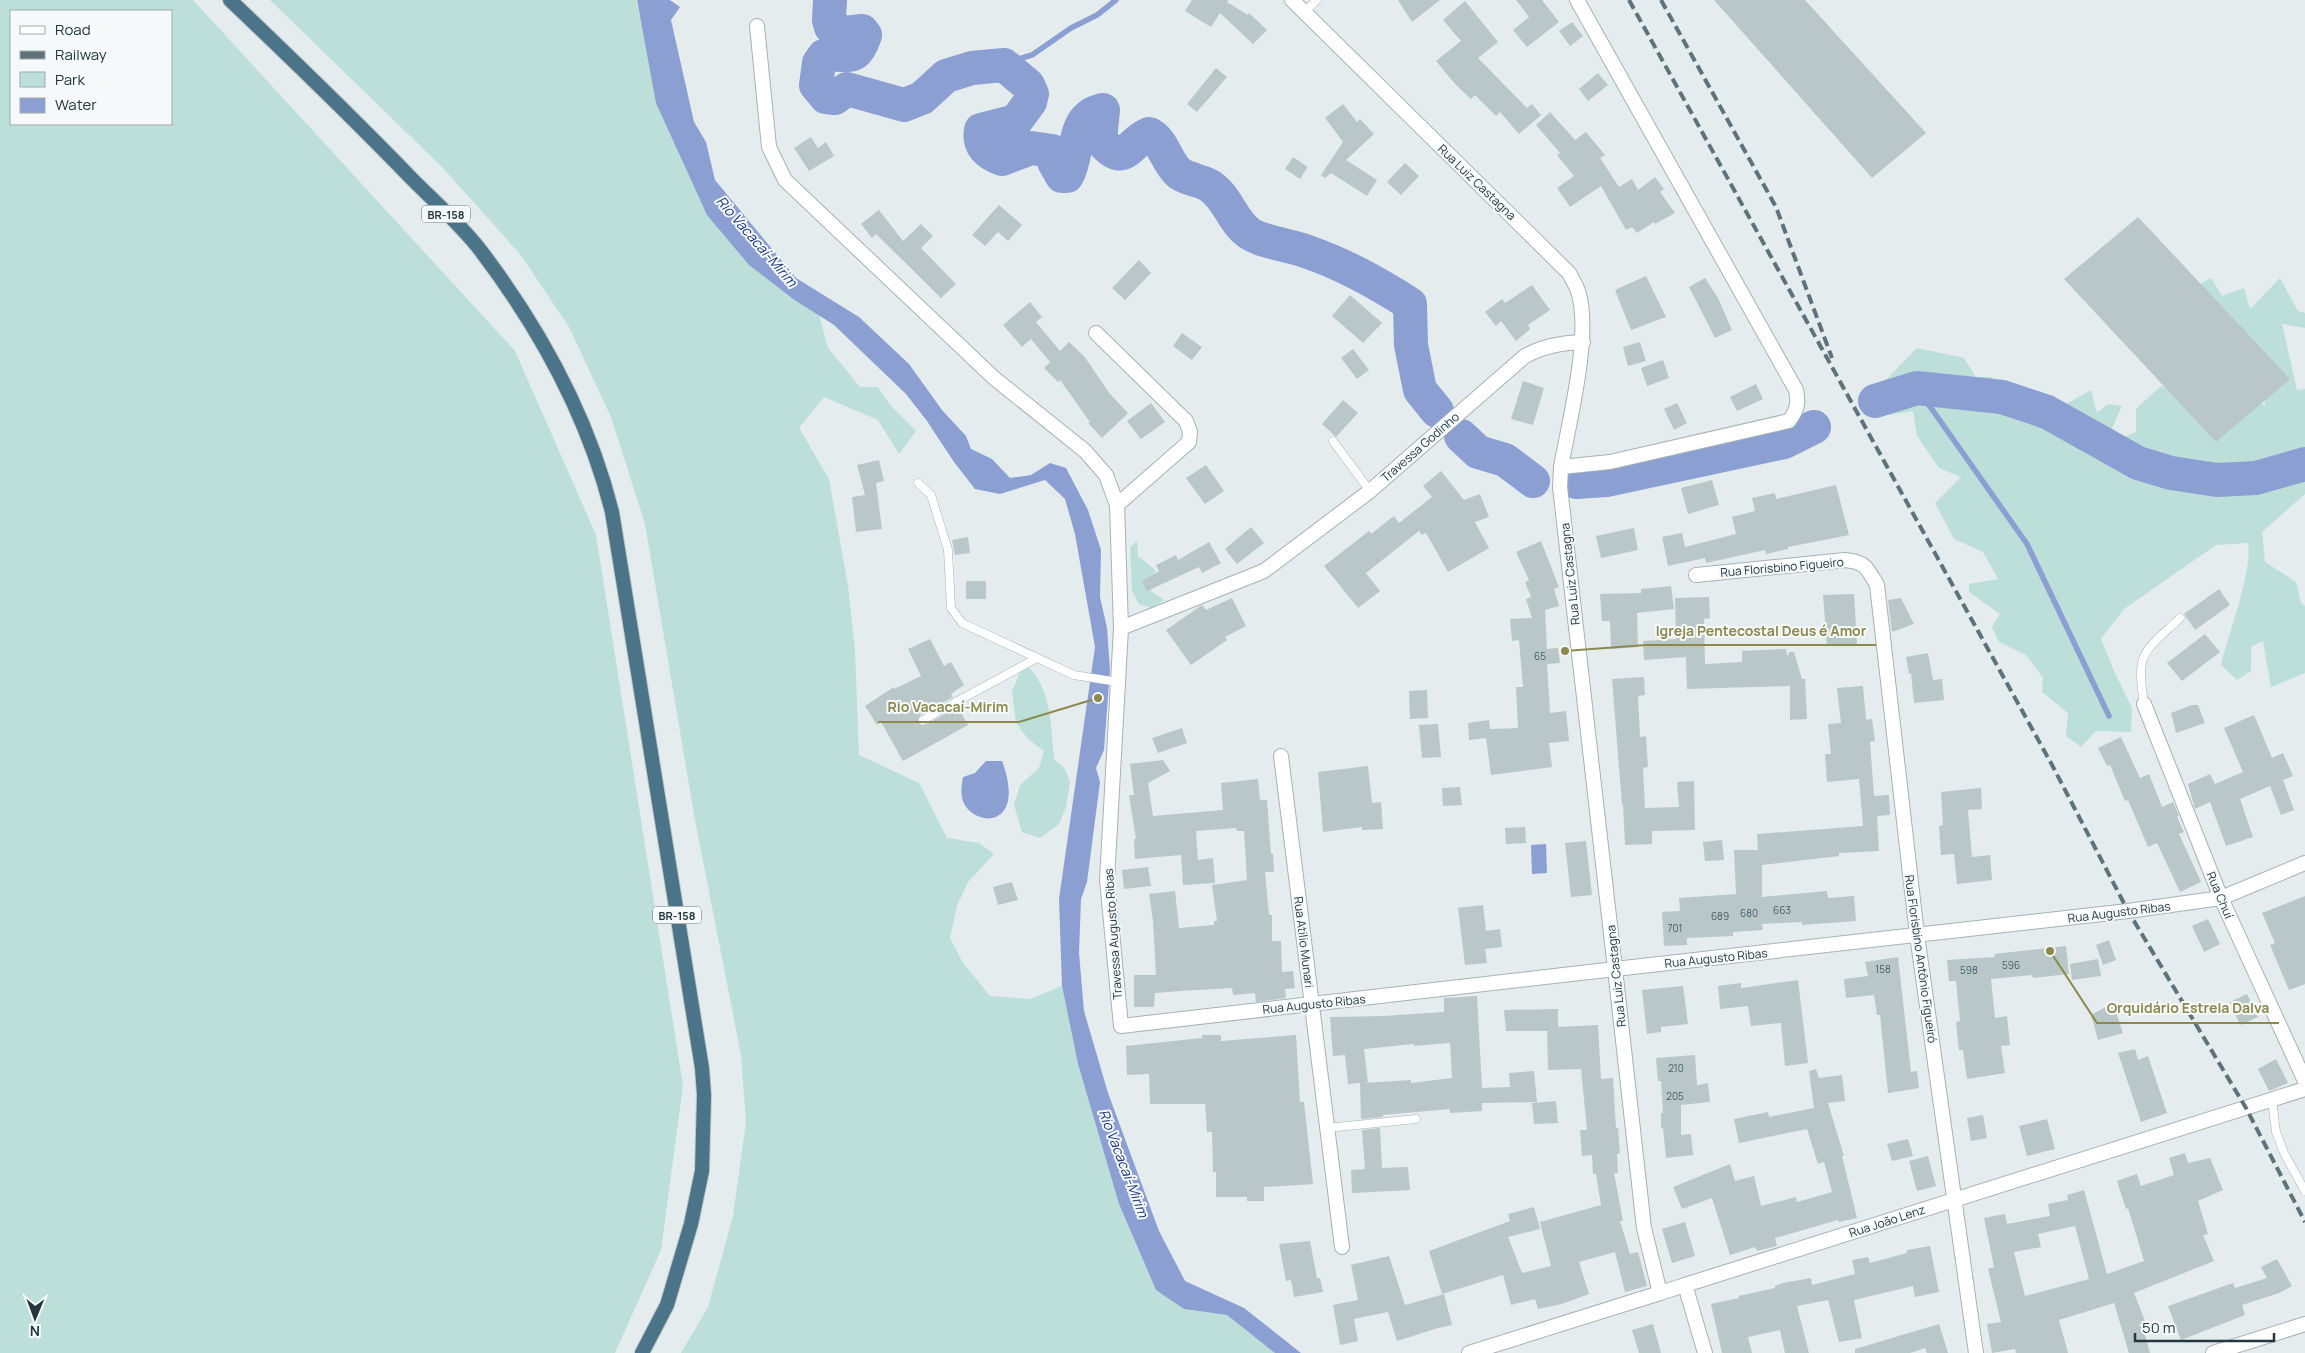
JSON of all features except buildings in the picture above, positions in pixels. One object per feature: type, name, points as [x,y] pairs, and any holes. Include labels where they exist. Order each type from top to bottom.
[{"type":"highway","name":"BR-158","points":[[230,0],[342,107],[480,249],[549,352],[586,431],[602,471],[612,512],[702,1068],[704,1095],[702,1171],[691,1224],[667,1305],[642,1353]]},
{"type":"street","name":"Rua Luiz Castagna","points":[[1292,0],[1570,273],[1578,291],[1582,310],[1582,342],[1561,467],[1561,497],[1644,1228],[1660,1293]]},
{"type":"street","points":[[1561,467],[1610,462],[1789,422],[1797,409],[1798,400],[1796,390],[1577,0]]},
{"type":"street","name":"Travessa Augusto Ribas","points":[[758,26],[769,147],[785,180],[994,378],[1085,451],[1106,475],[1117,505],[1121,628],[1106,880],[1121,1026]]},
{"type":"street","points":[[1096,333],[1186,421],[1190,432],[1189,442],[1117,505]]},
{"type":"street","name":"Travessa Godinho","points":[[1121,628],[1264,571],[1370,491],[1525,356],[1539,349],[1558,344],[1582,342]]},
{"type":"street","name":"Rua Florisbino Figueiro","points":[[1696,575],[1845,560],[1858,561],[1867,567]]},
{"type":"street","name":"Rua Florisbino Antônio Figueiró","points":[[1867,567],[1877,585],[1917,935],[1976,1353]]},
{"type":"street","name":"Rua Chuí","points":[[2144,704],[2221,898],[2305,1081]]},
{"type":"street","name":"Rua Atilio Munari","points":[[1281,756],[1342,1247]]},
{"type":"street","name":"Rua Augusto Ribas","points":[[1121,1026],[2128,911],[2221,898],[2305,863]]},
{"type":"street","name":"Rua João Lenz","points":[[1468,1353],[2305,1090]]},
{"type":"street","points":[[1685,1285],[1705,1353]]},
{"type":"street","points":[[2213,1353],[2305,1324]]},
{"type":"lane","points":[[1304,12],[1317,0]]},
{"type":"lane","points":[[1333,441],[1370,491]]},
{"type":"lane","points":[[918,483],[931,495],[948,550],[951,608],[962,623],[1074,675],[1118,682]]},
{"type":"lane","points":[[2144,704],[2140,679],[2142,661],[2146,650],[2180,618]]},
{"type":"lane","points":[[923,720],[1037,658]]},
{"type":"lane","points":[[2272,1100],[2276,1132],[2284,1153],[2305,1191]]},
{"type":"lane","points":[[1327,1128],[1416,1119]]},
{"type":"green space","points":[[0,0],[193,0],[515,351],[596,535],[683,1086],[661,1250],[615,1353],[0,1353]]},
{"type":"green space","points":[[270,0],[636,0],[643,30],[749,265],[793,299],[819,315],[828,348],[860,387],[878,387],[890,405],[916,431],[899,454],[878,420],[824,397],[799,428],[829,479],[848,586],[855,651],[859,755],[919,783],[947,838],[979,843],[994,854],[968,882],[957,906],[950,938],[963,963],[990,996],[1030,999],[1062,986],[1078,1064],[1119,1204],[1156,1290],[1184,1309],[1227,1315],[1275,1353],[681,1353],[708,1307],[733,1216],[746,1122],[741,1055],[695,820],[645,524],[611,417],[569,327],[520,254],[441,166]]},
{"type":"green space","points":[[2211,278],[2222,296],[2244,288],[2250,309],[2280,278],[2298,311],[2305,313],[2305,328],[2282,324],[2297,390],[2305,389],[2305,494],[2262,532],[2265,562],[2296,582],[2301,603],[2305,606],[2305,673],[2271,687],[2263,641],[2251,647],[2251,671],[2237,680],[2221,665],[2244,586],[2249,555],[2248,543],[2216,545],[2124,609],[2101,639],[2132,708],[2131,732],[2096,731],[2081,747],[2066,736],[2068,713],[2042,692],[2043,678],[2026,655],[1999,642],[1992,627],[2000,614],[1969,592],[1969,584],[1998,579],[1983,552],[1954,539],[1935,503],[1961,477],[1939,468],[1917,436],[1913,411],[1889,415],[1878,405],[1877,389],[1917,348],[1964,358],[1976,377],[1992,377],[2009,399],[2020,392],[2066,404],[2091,390],[2097,413],[2108,404],[2122,406],[2112,428],[2124,437],[2136,432],[2136,409],[2161,386],[2193,402],[2209,384],[2265,405],[2266,379],[2198,306],[2202,283]]},
{"type":"green space","points":[[1137,541],[1138,556],[1155,570],[1151,591],[1164,600],[1152,608],[1139,604],[1132,591],[1130,547]]},
{"type":"green space","points":[[1029,667],[1037,677],[1049,710],[1054,759],[1065,769],[1070,782],[1066,807],[1059,824],[1040,838],[1022,832],[1014,805],[1020,785],[1039,768],[1044,751],[1028,739],[1016,723],[1012,691],[1022,668]]},
{"type":"water","name":"Rio Vacacaí-Mirim","points":[[637,0],[670,0],[680,7],[671,20],[694,122],[706,142],[715,180],[796,278],[859,317],[909,364],[942,410],[966,436],[971,449],[992,459],[1010,478],[1031,475],[1050,463],[1066,468],[1088,510],[1101,550],[1100,597],[1107,628],[1110,670],[1104,750],[1096,768],[1100,782],[1087,882],[1081,899],[1079,953],[1084,1011],[1108,1093],[1159,1231],[1185,1281],[1244,1308],[1301,1353],[1275,1353],[1227,1315],[1184,1309],[1156,1290],[1119,1204],[1078,1064],[1062,986],[1059,899],[1095,647],[1075,534],[1065,499],[1045,480],[1000,494],[975,489],[906,394],[834,325],[793,299],[749,265],[707,215],[656,103]]},
{"type":"water","points":[[986,761],[1002,761],[1009,790],[1008,802],[1002,813],[990,818],[983,818],[971,812],[966,807],[962,795],[963,777],[975,773]]},
{"type":"water","points":[[1546,844],[1547,873],[1532,874],[1531,845]]},
{"type":"waterway","points":[[830,0],[829,20],[831,27],[845,33],[862,31],[865,35],[854,54],[824,56],[819,63],[816,85],[826,97],[835,98],[847,89],[904,105],[922,98],[946,76],[972,68],[1004,65],[1028,85],[1032,94],[1030,102],[1016,121],[981,130],[981,141],[985,149],[992,155],[1002,159],[1031,148],[1052,151],[1054,162],[1062,176],[1067,176],[1071,167],[1078,137],[1085,120],[1103,110],[1100,139],[1115,153],[1126,151],[1149,134],[1162,147],[1179,173],[1206,184],[1216,191],[1238,222],[1249,233],[1261,239],[1302,250],[1334,262],[1410,304],[1411,345],[1420,390],[1437,411]]},
{"type":"waterway","points":[[994,66],[1032,55],[1071,28],[1097,15],[1116,0]]},
{"type":"waterway","points":[[1917,388],[2027,544],[2109,716]]},
{"type":"waterway","points":[[1875,401],[1917,388],[2002,397],[2047,412],[2138,463],[2171,473],[2217,480],[2256,478],[2305,464]]},
{"type":"waterway","points":[[1576,482],[1606,480],[1784,442],[1814,427]]},
{"type":"waterway","points":[[1461,436],[1478,452],[1505,460],[1533,481]]},
{"type":"railway","points":[[1629,0],[2051,763],[2128,911],[2246,1108],[2305,1222]]},
{"type":"railway","points":[[1661,0],[1776,207],[1832,358]]},
{"type":"place","name":"Igreja Pentecostal Deus é Amor","points":[[1565,651]]},
{"type":"place","name":"Rio Vacacaí-Mirim","points":[[1098,698]]},
{"type":"place","name":"Orquidário Estrela Dalva","points":[[2050,951]]}]
